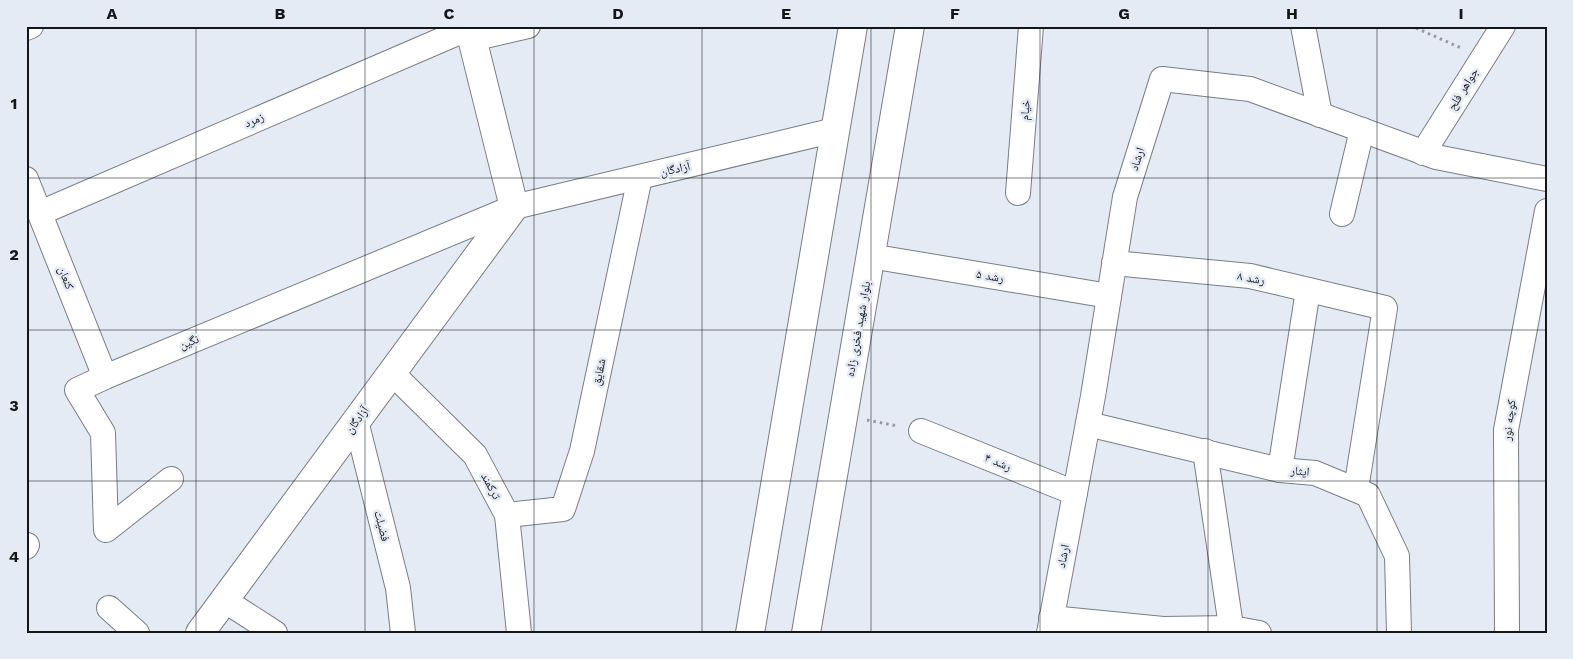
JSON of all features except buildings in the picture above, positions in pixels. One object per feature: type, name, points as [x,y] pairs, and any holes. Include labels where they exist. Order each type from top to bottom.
[{"type":"main road","points":[[750,633],[853,26]]},
{"type":"main road","name":"بلوار شهید فخری زاده","points":[[806,633],[910,26]]},
{"type":"main road","points":[[470,31],[514,207]]},
{"type":"main road","name":"آزادگان","points":[[200,633],[514,207]]},
{"type":"street","points":[[26,28],[31,26]]},
{"type":"street","name":"زمرد","points":[[40,213],[470,31],[528,26]]},
{"type":"street","name":"خیام","points":[[1018,193],[1032,26]]},
{"type":"street","points":[[1303,26],[1320,115]]},
{"type":"street","name":"جواهر فلح","points":[[1423,152],[1503,26]]},
{"type":"street","name":"ارشاد","points":[[1050,625],[1088,424],[1125,197],[1162,79],[1250,89],[1436,157],[1547,179]]},
{"type":"street","name":"آزادگان","points":[[514,207],[835,130]]},
{"type":"street","points":[[1342,214],[1362,130]]},
{"type":"street","name":"شقایق","points":[[507,515],[563,509],[582,451],[640,177]]},
{"type":"street","name":"کنعان","points":[[26,179],[105,376]]},
{"type":"street","name":"نگین","points":[[171,479],[106,530],[103,433],[77,390],[105,376],[514,207]]},
{"type":"street","name":"کوچه نور","points":[[1507,633],[1506,430],[1547,211]]},
{"type":"street","name":"رشد ۵","points":[[870,256],[1109,296]]},
{"type":"street","name":"رشد ۸","points":[[1114,263],[1250,276],[1385,308],[1356,489]]},
{"type":"street","points":[[1280,470],[1308,290]]},
{"type":"street","name":"ترکمند","points":[[392,373],[475,455],[507,515],[519,633]]},
{"type":"street","name":"فضیلت","points":[[356,421],[398,588],[403,633]]},
{"type":"street","name":"ایثار","points":[[1088,424],[1280,470],[1314,473],[1368,494],[1397,556],[1400,633]]},
{"type":"street","name":"رشد ۴","points":[[921,431],[1075,493]]},
{"type":"street","points":[[1205,452],[1232,630]]},
{"type":"street","points":[[224,600],[275,633]]},
{"type":"street","points":[[109,608],[137,633]]},
{"type":"street","points":[[1050,625],[1164,631],[1232,630],[1259,633]]},
{"type":"path","points":[[1416,28],[1483,58]]},
{"type":"path","points":[[843,416],[921,431]]}]
